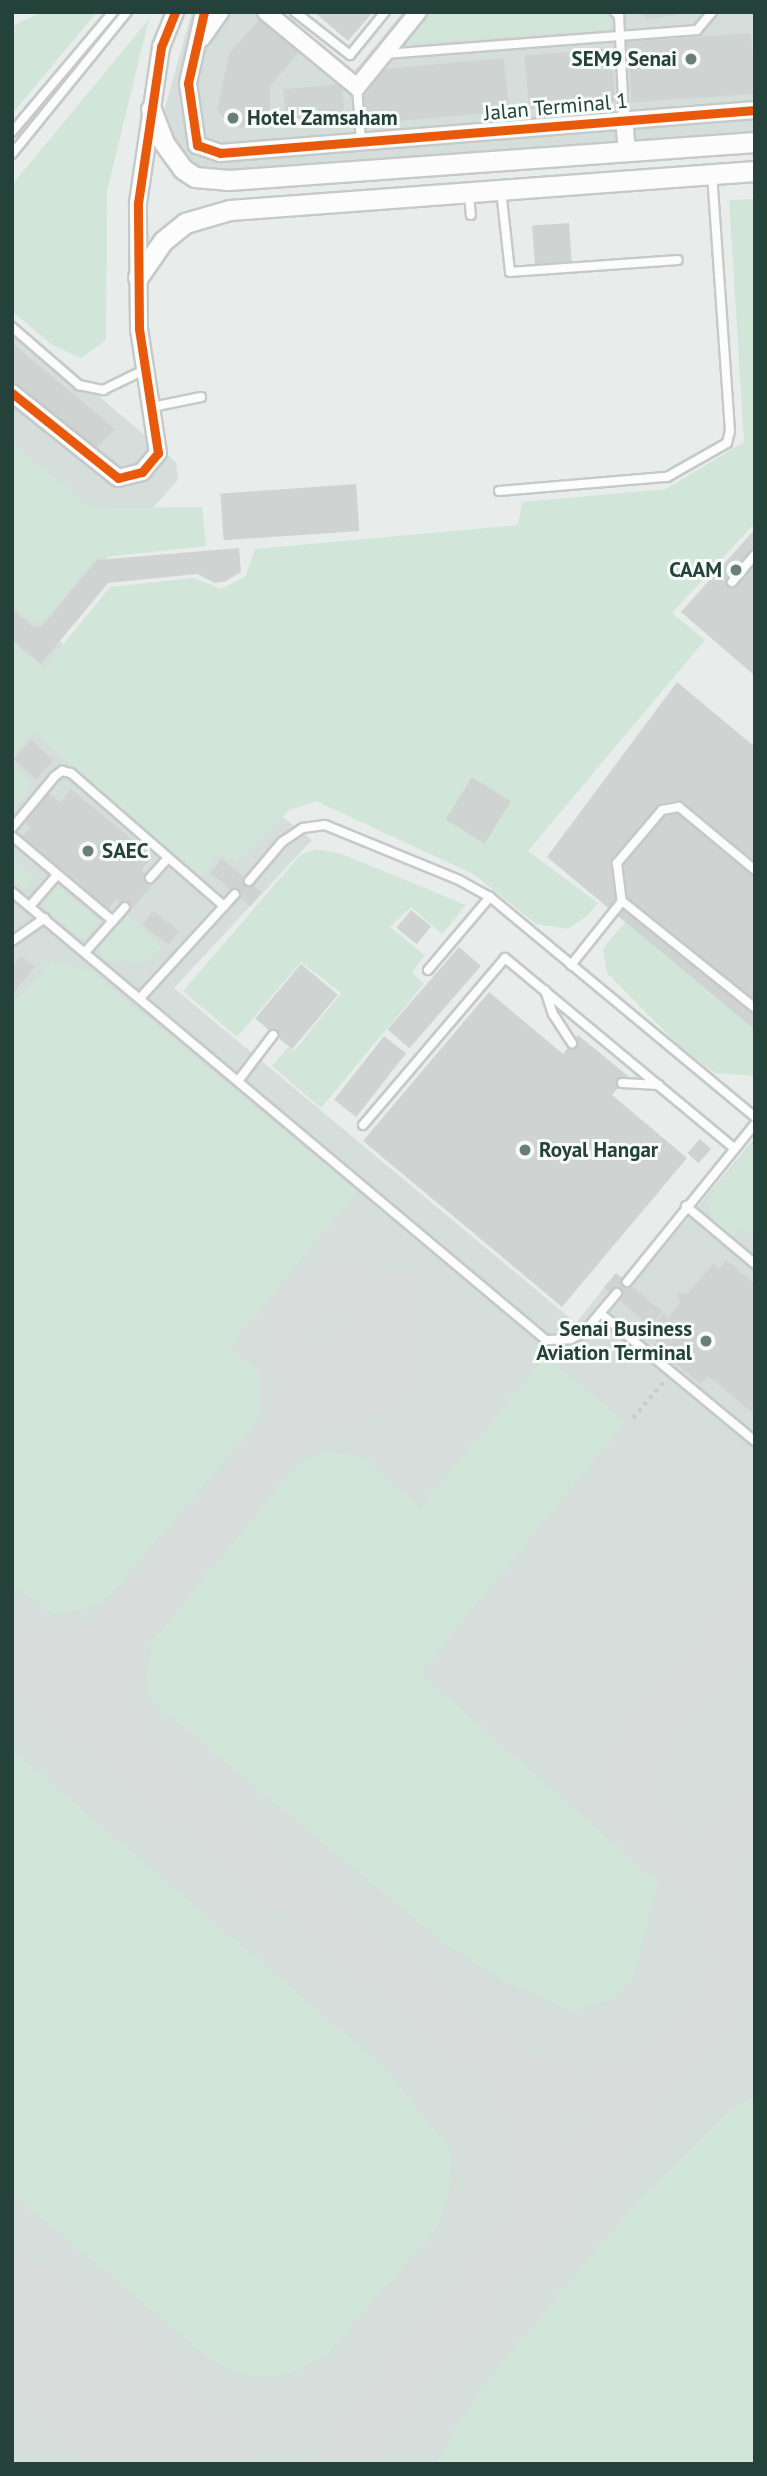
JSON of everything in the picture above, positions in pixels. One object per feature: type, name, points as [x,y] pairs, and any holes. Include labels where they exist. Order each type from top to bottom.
[{"type":"street","points":[[12,393],[118,478],[142,472],[159,453],[144,370],[138,277],[139,183],[161,47],[175,12]]},
{"type":"street","points":[[197,46],[204,12]]},
{"type":"street","points":[[197,46],[220,12]]},
{"type":"street","points":[[266,12],[357,87],[418,12]]},
{"type":"street","name":"Jalan Terminal 1","points":[[197,46],[187,83],[197,145],[208,151],[755,110]]},
{"type":"street","points":[[151,109],[172,156],[195,177],[229,180],[755,142]]},
{"type":"street","points":[[624,118],[627,152]]},
{"type":"street","points":[[499,161],[501,190]]},
{"type":"street","points":[[465,163],[468,192]]},
{"type":"street","points":[[138,277],[163,241],[185,223],[205,215],[755,171]]},
{"type":"lane","points":[[12,132],[113,12]]},
{"type":"lane","points":[[12,154],[127,12]]},
{"type":"lane","points":[[295,12],[350,55],[385,12]]},
{"type":"lane","points":[[615,12],[620,16],[624,118]]},
{"type":"lane","points":[[385,54],[696,30],[712,12]]},
{"type":"lane","points":[[357,87],[361,141]]},
{"type":"lane","points":[[499,491],[667,477],[727,443],[730,430],[712,174]]},
{"type":"lane","points":[[501,190],[510,272],[678,260]]},
{"type":"lane","points":[[468,192],[471,215]]},
{"type":"lane","points":[[12,327],[79,385],[103,390],[144,370]]},
{"type":"lane","points":[[152,407],[201,397]]},
{"type":"lane","points":[[732,582],[755,555]]},
{"type":"lane","points":[[12,828],[62,771],[71,773],[224,906]]},
{"type":"lane","points":[[755,870],[679,807],[662,810],[617,863],[622,901],[755,1008]]},
{"type":"lane","points":[[249,881],[282,842],[303,828],[325,825],[459,880],[490,897],[755,1117]]},
{"type":"lane","points":[[12,835],[113,921]]},
{"type":"lane","points":[[150,878],[168,858]]},
{"type":"lane","points":[[30,906],[57,874]]},
{"type":"lane","points":[[12,892],[87,950],[546,1340],[571,1339],[600,1313],[617,1293]]},
{"type":"lane","points":[[141,998],[235,894]]},
{"type":"lane","points":[[428,970],[490,897]]},
{"type":"lane","points":[[571,965],[622,901]]},
{"type":"lane","points":[[87,950],[125,907]]},
{"type":"lane","points":[[12,941],[45,918]]},
{"type":"lane","points":[[363,1125],[497,964],[505,958],[734,1148]]},
{"type":"lane","points":[[545,990],[553,1014],[572,1043]]},
{"type":"lane","points":[[238,1081],[273,1035]]},
{"type":"lane","points":[[622,1083],[659,1085]]},
{"type":"lane","points":[[627,1282],[755,1124]]},
{"type":"lane","points":[[686,1206],[755,1264]]},
{"type":"lane","points":[[600,1313],[755,1441]]},
{"type":"path","points":[[633,1418],[670,1373]]},
{"type":"shaded area","points":[[192,12],[275,12],[352,74],[403,12],[755,12],[755,131],[252,172],[198,169],[176,151],[163,114]]},
{"type":"shaded area","points":[[12,322],[176,462],[178,480],[43,628],[312,840],[174,988],[576,1323],[616,1273],[632,1285],[755,1138],[755,2464],[12,2464]]},
{"type":"green space","points":[[42,12],[97,12],[12,114],[12,26]]},
{"type":"green space","points":[[428,12],[603,12],[612,20],[610,29],[402,44]]},
{"type":"green space","points":[[149,19],[107,191],[106,340],[81,358],[52,345],[12,311],[12,185]]},
{"type":"green space","points":[[755,199],[755,523],[672,613],[705,640],[528,851],[598,903],[588,915],[568,929],[536,924],[473,874],[316,801],[290,810],[237,862],[218,854],[199,879],[32,730],[12,757],[12,643],[44,668],[110,587],[194,578],[221,589],[245,577],[255,549],[518,525],[522,502],[666,489],[744,442],[729,200]]},
{"type":"green space","points":[[12,443],[91,508],[202,507],[206,546],[96,558],[41,623],[30,621],[12,605]]},
{"type":"green space","points":[[12,762],[33,784],[12,811]]},
{"type":"green space","points":[[317,849],[342,854],[466,905],[442,934],[411,907],[390,927],[425,955],[412,973],[424,984],[321,1108],[272,1066],[288,1047],[294,1051],[341,993],[301,962],[237,1037],[183,991],[301,854]]},
{"type":"green space","points":[[12,857],[35,877],[25,890],[12,876]]},
{"type":"green space","points":[[57,886],[100,921],[86,938],[79,937],[41,905]]},
{"type":"green space","points":[[127,915],[162,948],[147,962],[109,961],[97,950]]},
{"type":"green space","points":[[625,922],[755,1030],[755,1076],[715,1073],[682,1049],[607,973],[603,949]]},
{"type":"green space","points":[[53,960],[92,972],[357,1191],[230,1346],[260,1373],[260,1413],[252,1428],[115,1589],[97,1605],[55,1615],[12,1584],[12,1005]]},
{"type":"green space","points":[[755,1141],[755,1239],[741,1228],[731,1239],[718,1227],[706,1201]]},
{"type":"green space","points":[[546,1357],[625,1422],[420,1673],[658,1883],[633,1980],[612,1999],[570,2011],[505,1981],[444,1943],[151,1700],[146,1685],[152,1642],[297,1465],[319,1453],[360,1455],[420,1508]]},
{"type":"green space","points":[[12,1750],[385,2068],[451,2150],[449,2194],[439,2225],[324,2358],[285,2374],[257,2377],[233,2372],[210,2359],[12,2193]]},
{"type":"green space","points":[[755,2096],[755,2464],[435,2464],[480,2390],[637,2201],[733,2108]]},
{"type":"building","points":[[314,12],[373,12],[348,41]]},
{"type":"building","points":[[638,12],[698,12],[647,19]]},
{"type":"building","points":[[261,17],[300,51],[270,86],[270,126],[231,128],[217,110],[229,54]]},
{"type":"building","name":"SEM9 Senai","points":[[751,33],[755,94],[632,103],[627,42]]},
{"type":"building","points":[[611,48],[616,102],[529,109],[524,56]]},
{"type":"building","points":[[504,58],[509,111],[366,124],[364,97],[384,69]]},
{"type":"building","points":[[342,84],[345,122],[287,127],[283,89]]},
{"type":"building","points":[[569,223],[572,263],[535,265],[532,226]]},
{"type":"building","points":[[12,343],[115,429],[95,450],[12,382]]},
{"type":"building","points":[[356,484],[359,531],[224,540],[220,493]]},
{"type":"building","name":"CAAM","points":[[755,529],[755,676],[681,612]]},
{"type":"building","points":[[239,548],[241,572],[226,581],[215,583],[197,574],[108,583],[41,664],[12,640],[12,608],[33,627],[42,626],[97,560]]},
{"type":"building","points":[[677,682],[755,747],[755,1030],[547,857]]},
{"type":"building","points":[[31,740],[53,760],[36,779],[14,759]]},
{"type":"building","points":[[472,777],[511,801],[485,844],[446,819]]},
{"type":"building","name":"SAEC","points":[[71,789],[153,857],[141,870],[155,882],[130,911],[116,899],[105,913],[21,838],[30,827],[22,820],[46,791],[60,802]]},
{"type":"building","points":[[222,859],[262,892],[250,906],[210,873]]},
{"type":"building","points":[[411,910],[431,926],[417,944],[397,928]]},
{"type":"building","points":[[153,911],[179,931],[169,945],[143,924]]},
{"type":"building","points":[[459,947],[481,966],[409,1048],[387,1029]]},
{"type":"building","points":[[21,956],[35,967],[12,994],[12,967]]},
{"type":"building","points":[[301,964],[338,995],[292,1049],[255,1018]]},
{"type":"building","name":"Royal Hangar","points":[[489,992],[563,1054],[578,1035],[628,1076],[612,1095],[687,1158],[562,1307],[363,1141]]},
{"type":"building","points":[[384,1036],[406,1053],[356,1117],[334,1100]]},
{"type":"building","points":[[700,1139],[711,1149],[698,1163],[687,1153]]},
{"type":"building","name":"Senai Business Aviation Terminal","points":[[726,1260],[755,1284],[755,1415],[708,1376],[701,1384],[653,1345],[660,1337],[655,1333],[661,1326],[657,1322],[664,1313],[668,1317],[680,1303],[677,1292],[688,1293],[713,1264],[719,1269]]},
{"type":"building","points":[[616,1273],[663,1312],[651,1327],[604,1288]]},
{"type":"taxiway","points":[[299,1415],[300,1374],[284,1335],[287,1324],[297,1305],[307,1298],[343,1283],[352,1284],[391,1315],[396,1346],[393,1366],[370,1392],[304,1409]]},
{"type":"taxiway","points":[[131,1754],[118,1733],[109,1698],[120,1636],[399,1293]]},
{"type":"taxiway","points":[[340,2464],[358,2433],[726,1991],[734,1958],[715,1895],[704,1877],[642,1821],[626,1786],[634,1752],[755,1604]]},
{"type":"taxiway","points":[[12,1648],[42,1654],[73,1652],[102,1641],[132,1617]]},
{"type":"taxiway","points":[[12,1658],[506,2069],[523,2098],[537,2140],[536,2219]]},
{"type":"taxiway","points":[[715,1895],[716,1866],[723,1849],[755,1809]]},
{"type":"taxiway","points":[[506,2069],[540,2086],[577,2093],[655,2078]]},
{"type":"taxiway","points":[[179,2455],[200,2464]]},
{"type":"runway","points":[[12,2316],[189,2464]]},
{"type":"cycle path","points":[[12,393],[118,478],[142,472],[158,453],[139,329],[138,203],[161,47],[175,12]]},
{"type":"cycle path","points":[[204,12],[188,83],[197,145],[220,153],[755,110]]},
{"type":"place","name":"SEM9 Senai","points":[[691,59]]},
{"type":"place","name":"Hotel Zamsaham","points":[[233,118]]},
{"type":"place","name":"CAAM","points":[[736,570]]},
{"type":"place","name":"SAEC","points":[[88,851]]},
{"type":"place","name":"Royal Hangar","points":[[525,1150]]},
{"type":"place","name":"Senai Business Aviation Terminal","points":[[706,1341]]}]
